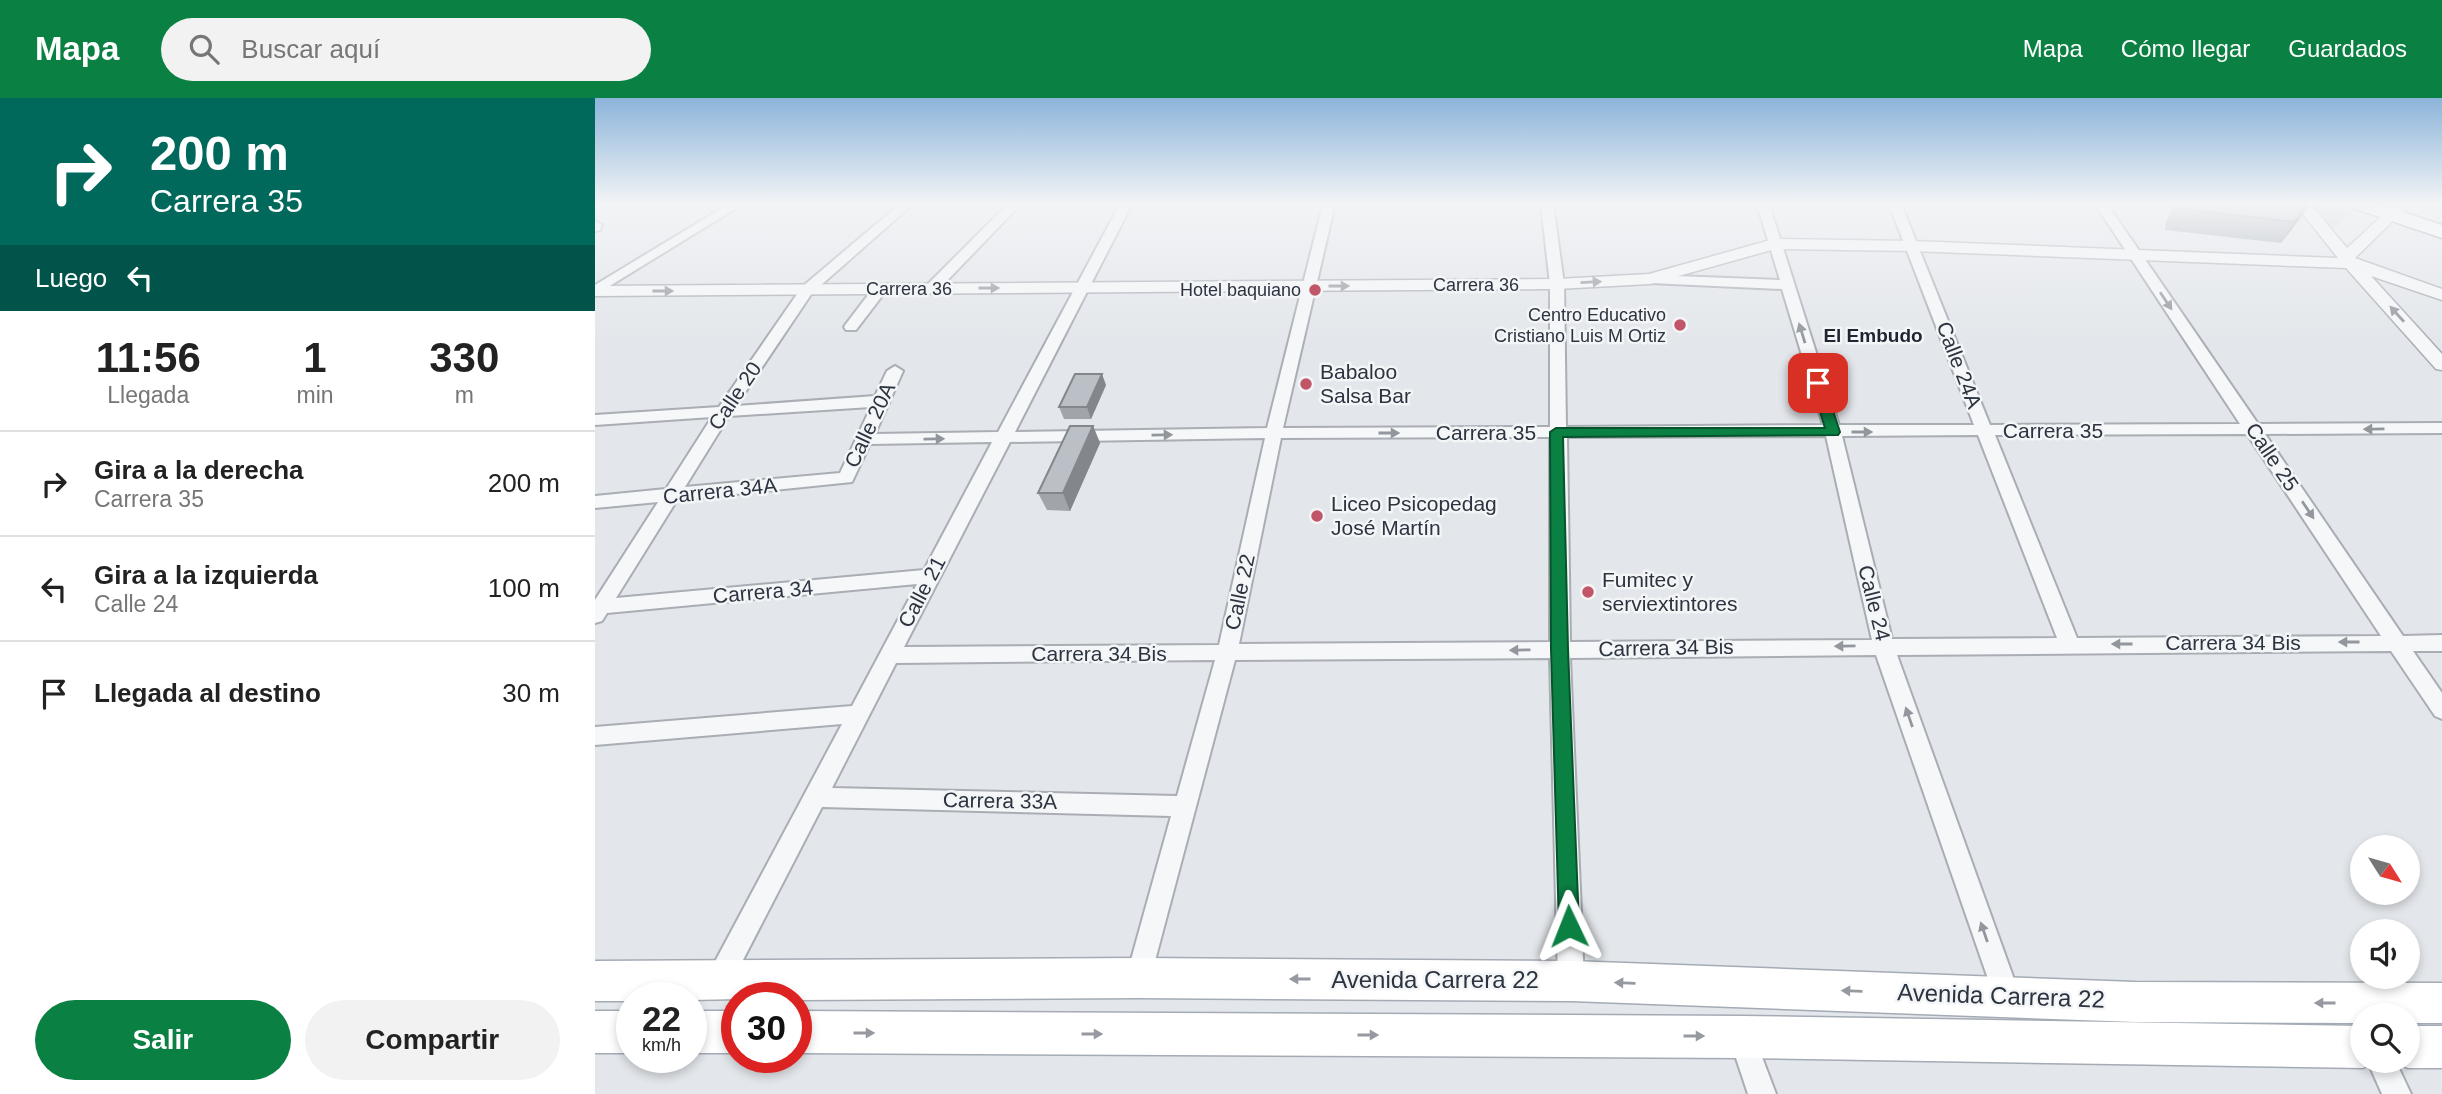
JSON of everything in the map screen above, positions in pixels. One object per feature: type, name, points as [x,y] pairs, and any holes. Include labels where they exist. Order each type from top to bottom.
[{"type":"main road","name":"Avenida Carrera 22","points":[[595,981],[1139,978],[1571,981],[2135,1002],[2442,1003]]},
{"type":"main road","points":[[595,1032],[616,1032]]},
{"type":"main road","name":"Avenida Carrera 22","points":[[812,1032],[1742,1037],[2350,1047]]},
{"type":"main road","points":[[2420,1047],[2442,1048]]},
{"type":"street","points":[[595,291],[661,250]]},
{"type":"street","name":"Calle 20","points":[[597,610],[724,411],[807,289],[852,250]]},
{"type":"street","points":[[931,289],[969,250]]},
{"type":"street","name":"Calle 21","points":[[719,980],[1101,250]]},
{"type":"street","name":"Calle 22","points":[[1139,978],[1227,653],[1274,433],[1317,250]]},
{"type":"street","points":[[1553,250],[1557,284],[1556,432],[1560,649],[1571,981]]},
{"type":"street","name":"Carrera 36","points":[[595,291],[1557,284],[1650,279],[1752,250]]},
{"type":"street","name":"Calle 24","points":[[1777,250],[1833,432],[1883,645],[2007,996]]},
{"type":"street","name":"Calle 24A","points":[[1914,250],[2069,644]]},
{"type":"street","name":"Carrera 36","points":[[2023,250],[2349,260],[2442,295]]},
{"type":"street","name":"Calle 25","points":[[2132,250],[2442,710]]},
{"type":"street","points":[[2341,250],[2442,365]]},
{"type":"street","points":[[2349,260],[2358,250]]},
{"type":"street","points":[[1650,279],[1787,285]]},
{"type":"street","points":[[851,327],[880,289]]},
{"type":"street","name":"Calle 20A","points":[[846,478],[895,371]]},
{"type":"street","points":[[595,420],[881,401]]},
{"type":"street","name":"Carrera 35","points":[[866,439],[1274,433],[2254,431],[2442,428]]},
{"type":"street","name":"Carrera 34A","points":[[595,502],[846,478]]},
{"type":"street","name":"Carrera 34","points":[[597,610],[930,576]]},
{"type":"street","name":"Carrera 34 Bis","points":[[889,655],[1883,645],[2442,643]]},
{"type":"street","points":[[595,736],[858,714]]},
{"type":"street","name":"Carrera 33A","points":[[815,797],[1185,806]]},
{"type":"street","points":[[1742,1037],[1762,1094]]},
{"type":"street","points":[[2386,1073],[2397,1094]]},
{"type":"building","points":[[1075,374],[1102,374],[1087,407],[1059,407]]},
{"type":"building","points":[[1070,426],[1093,426],[1063,493],[1038,493]]},
{"type":"place","name":"Hotel baquiano","points":[[1315,290]]},
{"type":"place","name":"Centro Educativo Cristiano Luis M Ortiz","points":[[1680,325]]},
{"type":"place","name":"Babaloo Salsa Bar","points":[[1306,384]]},
{"type":"place","name":"Liceo Psicopedag José Martín","points":[[1317,516]]},
{"type":"place","name":"Fumitec y serviextintores","points":[[1588,592]]},
{"type":"district","name":"El Embudo","points":[[1873,335]]},
{"type":"route","points":[[1569,926],[1556,432],[1833,432],[1818,383]]}]
